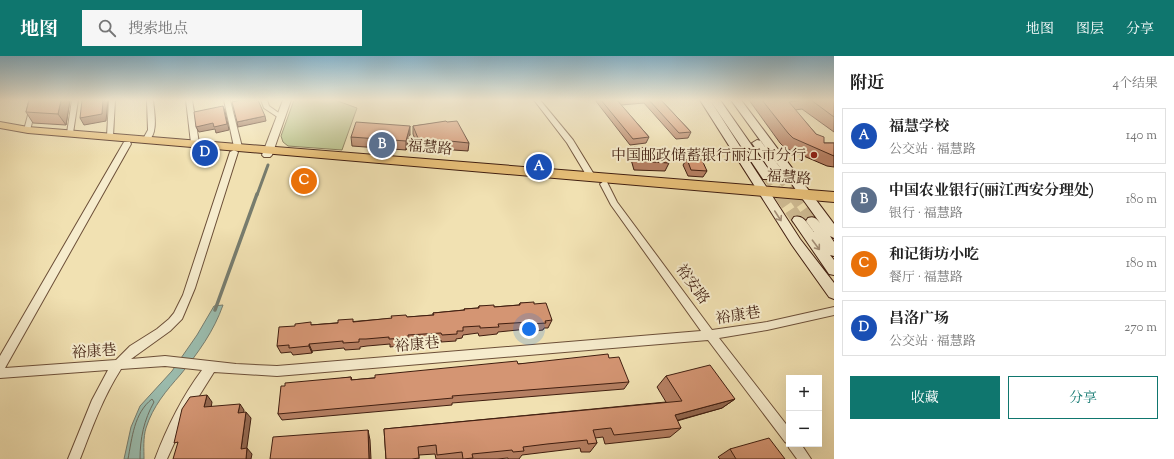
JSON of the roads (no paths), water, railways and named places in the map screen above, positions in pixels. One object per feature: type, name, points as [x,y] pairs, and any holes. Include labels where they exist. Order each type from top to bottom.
[{"type":"main road","points":[[717,119],[796,242],[834,293]]},
{"type":"main road","points":[[728,119],[767,176]]},
{"type":"main road","points":[[740,119],[780,176]]},
{"type":"main road","points":[[750,119],[834,233]]},
{"type":"main road","name":"福慧路","points":[[0,125],[27,130],[195,143],[236,150]]},
{"type":"main road","name":"福慧路","points":[[0,133],[127,144],[268,152],[591,176],[807,198],[834,204]]},
{"type":"main road","name":"福慧路","points":[[268,152],[604,184],[764,194]]},
{"type":"main road","name":"福慧路","points":[[807,198],[834,197]]},
{"type":"main road","points":[[798,220],[834,270]]},
{"type":"main road","points":[[812,221],[834,251]]},
{"type":"street","points":[[27,130],[30,119]]},
{"type":"street","points":[[70,133],[72,119]]},
{"type":"street","points":[[110,136],[111,119]]},
{"type":"street","points":[[147,139],[151,130],[151,119]]},
{"type":"street","points":[[192,119],[195,143]]},
{"type":"street","points":[[74,459],[106,384],[118,365],[128,354],[158,334],[178,316],[189,289],[236,150],[230,119]]},
{"type":"street","points":[[268,152],[280,119]]},
{"type":"street","points":[[552,119],[570,142],[591,176]]},
{"type":"street","points":[[0,366],[127,144]]},
{"type":"street","name":"裕安路","points":[[604,184],[614,203],[710,335],[786,434]]},
{"type":"street","name":"裕康巷","points":[[0,373],[165,361],[274,371],[710,335],[767,326],[834,311]]},
{"type":"street","points":[[161,459],[181,412],[208,365]]},
{"type":"street","points":[[795,447],[805,459]]},
{"type":"water","points":[[223,305],[215,324],[205,341],[165,393],[152,413],[145,432],[144,459],[124,459],[131,427],[140,406],[172,371],[197,335],[214,306]]},
{"type":"waterway","points":[[257,195],[268,165]]},
{"type":"waterway","points":[[215,310],[257,194]]},
{"type":"tunnel","points":[[767,176],[780,195]]},
{"type":"tunnel","points":[[780,176],[794,195]]},
{"type":"tunnel","points":[[780,194],[798,220]]},
{"type":"tunnel","points":[[793,194],[812,221]]},
{"type":"place","name":"中国农业银行(丽江西安分理处)","points":[[382,145]]},
{"type":"place","name":"昌洛广场","points":[[205,153]]},
{"type":"place","name":"中国邮政储蓄银行丽江市分行","points":[[814,155]]},
{"type":"place","name":"福慧学校","points":[[539,167]]},
{"type":"place","name":"和记街坊小吃","points":[[304,181]]}]
